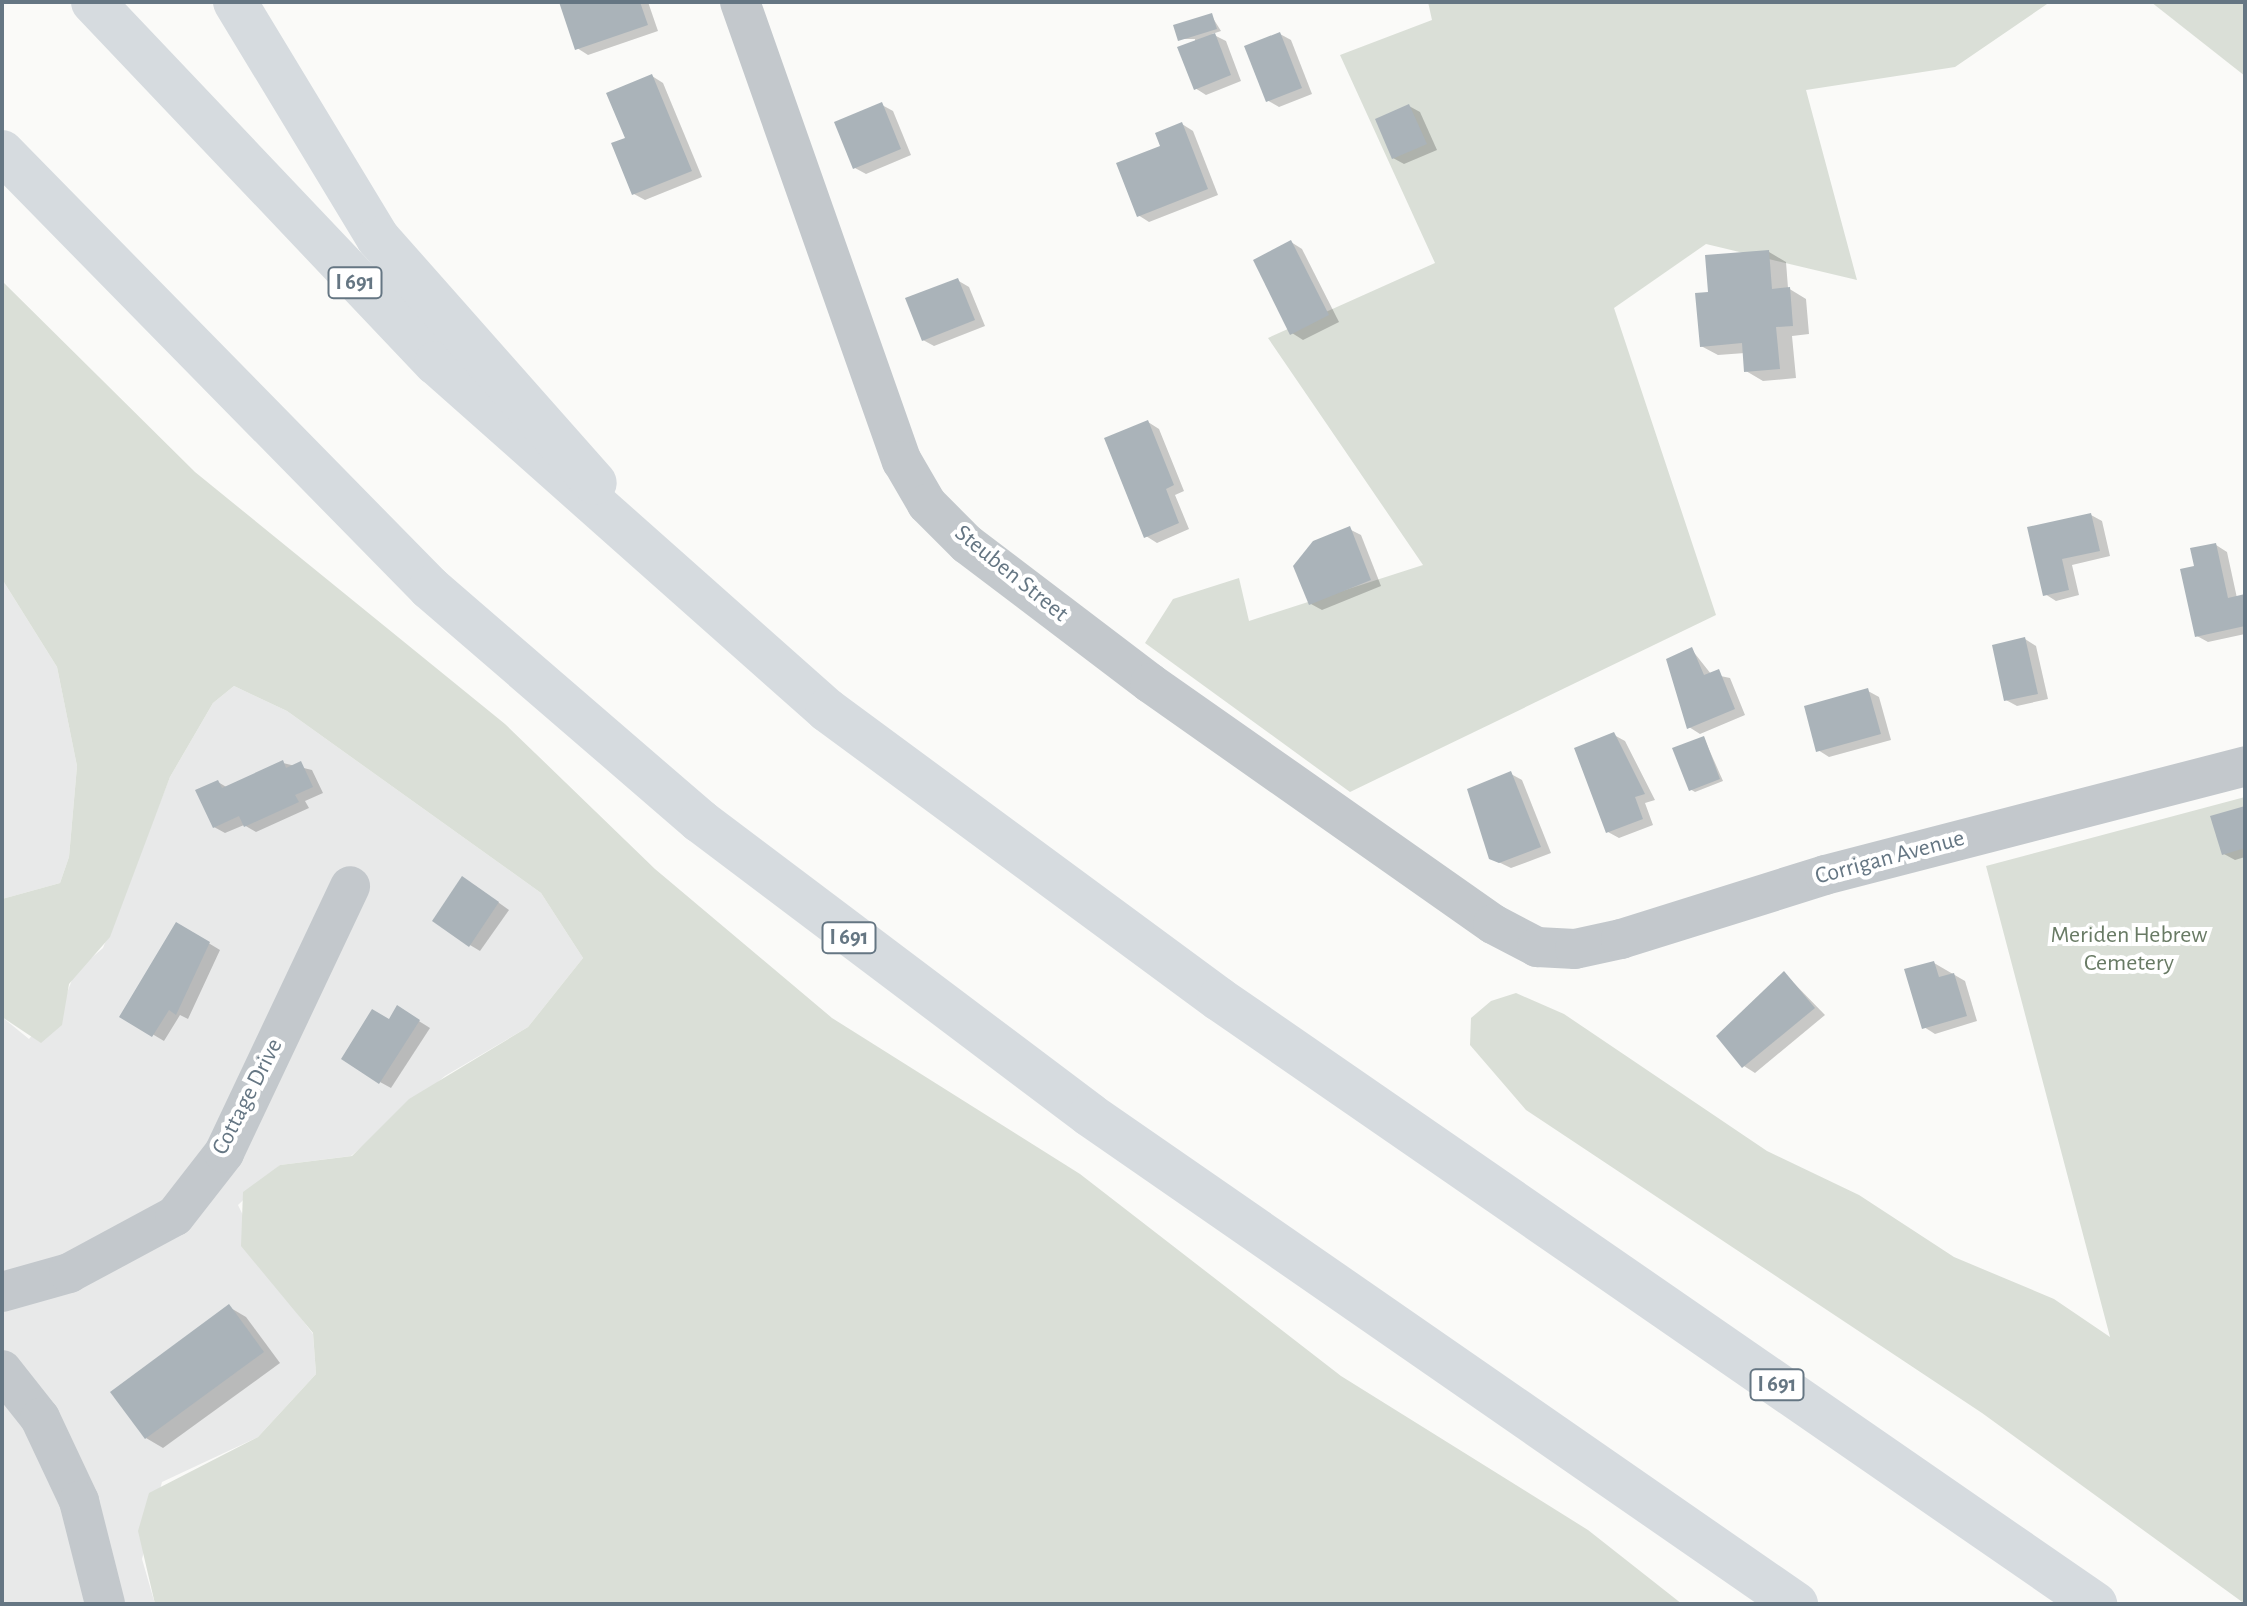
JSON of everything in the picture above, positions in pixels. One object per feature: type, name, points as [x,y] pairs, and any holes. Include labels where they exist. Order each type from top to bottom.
[{"type":"highway","name":"I 691","points":[[93,2],[353,281],[635,546],[827,710],[1043,873],[2095,1604]]},
{"type":"highway","points":[[235,2],[378,238],[444,320],[569,448],[635,546]]},
{"type":"highway","name":"I 691","points":[[2,152],[420,578],[700,821],[1090,1115],[1796,1604]]},
{"type":"street","name":"Steuben Street","points":[[740,2],[902,461],[927,504],[967,544],[1150,683],[1493,924],[1537,947]]},
{"type":"street","name":"Corrigan Avenue","points":[[1537,947],[1575,949],[1621,939],[1825,875],[2245,766]]},
{"type":"street","name":"Cottage Drive","points":[[2,1292],[69,1273],[175,1216],[224,1153],[350,886]]},
{"type":"street","points":[[2,1370],[40,1418],[79,1501],[105,1604]]},
{"type":"shaded area","points":[[2,579],[57,667],[77,766],[69,857],[60,883],[2,899]]},
{"type":"shaded area","points":[[234,686],[287,711],[541,893],[583,958],[528,1027],[445,1076],[351,1156],[280,1165],[238,1205],[279,1289],[313,1334],[316,1374],[258,1437],[162,1482],[142,1559],[155,1604],[2,1604],[2,1017],[29,1039],[65,998],[75,972],[103,948],[170,777],[213,703]]},
{"type":"green space","points":[[1428,2],[2050,2],[1955,67],[1806,90],[1857,280],[1706,244],[1614,308],[1716,615],[1350,792],[1145,643],[1173,599],[1239,578],[1249,621],[1423,565],[1268,338],[1435,263],[1340,55],[1432,20]]},
{"type":"green space","points":[[2151,2],[2245,2],[2245,76]]},
{"type":"green space","points":[[2,281],[195,472],[505,724],[655,869],[832,1018],[1080,1174],[1341,1376],[1588,1530],[1682,1604],[155,1604],[138,1531],[149,1493],[258,1437],[316,1374],[313,1333],[241,1246],[243,1192],[280,1165],[352,1156],[409,1099],[528,1027],[583,958],[541,893],[287,711],[234,686],[213,703],[170,777],[110,937],[69,984],[62,1025],[41,1043],[2,1017],[2,899],[60,883],[69,857],[77,766],[57,667],[2,579]]},
{"type":"green space","name":"Meriden Hebrew Cemetery","points":[[2245,797],[2245,1604],[1982,1413],[1526,1110],[1470,1045],[1471,1018],[1491,1001],[1516,993],[1564,1014],[1767,1151],[1859,1195],[1954,1257],[2054,1299],[2110,1337],[1986,866]]},
{"type":"building","points":[[559,2],[640,2],[648,25],[575,50]]},
{"type":"building","points":[[1212,13],[1217,29],[1178,41],[1173,25]]},
{"type":"building","points":[[1280,32],[1302,88],[1266,102],[1244,46]]},
{"type":"building","points":[[1215,33],[1231,75],[1194,90],[1177,47]]},
{"type":"building","points":[[652,74],[692,171],[632,195],[611,143],[625,138],[606,93]]},
{"type":"building","points":[[882,102],[901,149],[853,169],[834,122]]},
{"type":"building","points":[[1409,104],[1427,144],[1392,159],[1375,119]]},
{"type":"building","points":[[1182,122],[1208,189],[1137,217],[1116,163],[1160,146],[1155,133]]},
{"type":"building","points":[[1291,240],[1329,315],[1290,335],[1253,260]]},
{"type":"building","points":[[1769,250],[1772,289],[1790,287],[1793,326],[1776,327],[1780,369],[1744,372],[1742,343],[1700,347],[1695,293],[1708,292],[1705,255]]},
{"type":"building","points":[[958,278],[975,320],[922,341],[905,298]]},
{"type":"building","points":[[1148,420],[1174,485],[1166,489],[1179,523],[1144,538],[1104,438]]},
{"type":"building","points":[[2091,513],[2100,551],[2062,559],[2069,590],[2043,596],[2027,527]]},
{"type":"building","points":[[1350,526],[1371,580],[1309,605],[1293,566],[1313,541]]},
{"type":"building","points":[[2216,543],[2228,598],[2245,594],[2245,626],[2195,637],[2180,569],[2194,566],[2190,548]]},
{"type":"building","points":[[2025,637],[2038,694],[2004,701],[1992,645]]},
{"type":"building","points":[[1692,647],[1704,675],[1719,669],[1735,709],[1687,729],[1666,659]]},
{"type":"building","points":[[1868,688],[1881,734],[1816,752],[1804,706]]},
{"type":"building","points":[[1614,732],[1645,794],[1635,797],[1643,819],[1606,833],[1574,748]]},
{"type":"building","points":[[1704,736],[1720,779],[1689,791],[1672,748]]},
{"type":"building","points":[[283,760],[286,768],[301,761],[313,787],[295,795],[299,802],[244,827],[239,816],[213,828],[195,790],[218,780],[222,788]]},
{"type":"building","points":[[1511,771],[1541,847],[1499,863],[1489,859],[1467,789]]},
{"type":"building","points":[[2245,806],[2245,848],[2222,855],[2210,816]]},
{"type":"building","points":[[462,876],[499,902],[469,947],[432,921]]},
{"type":"building","points":[[176,922],[210,942],[176,1015],[169,1010],[152,1037],[119,1017]]},
{"type":"building","points":[[1934,961],[1939,977],[1954,973],[1967,1016],[1922,1029],[1904,969]]},
{"type":"building","points":[[1784,971],[1815,1008],[1742,1068],[1716,1036]]},
{"type":"building","points":[[397,1005],[420,1020],[379,1084],[341,1059],[372,1009],[389,1019]]},
{"type":"building","points":[[229,1304],[264,1352],[145,1439],[110,1392]]}]
